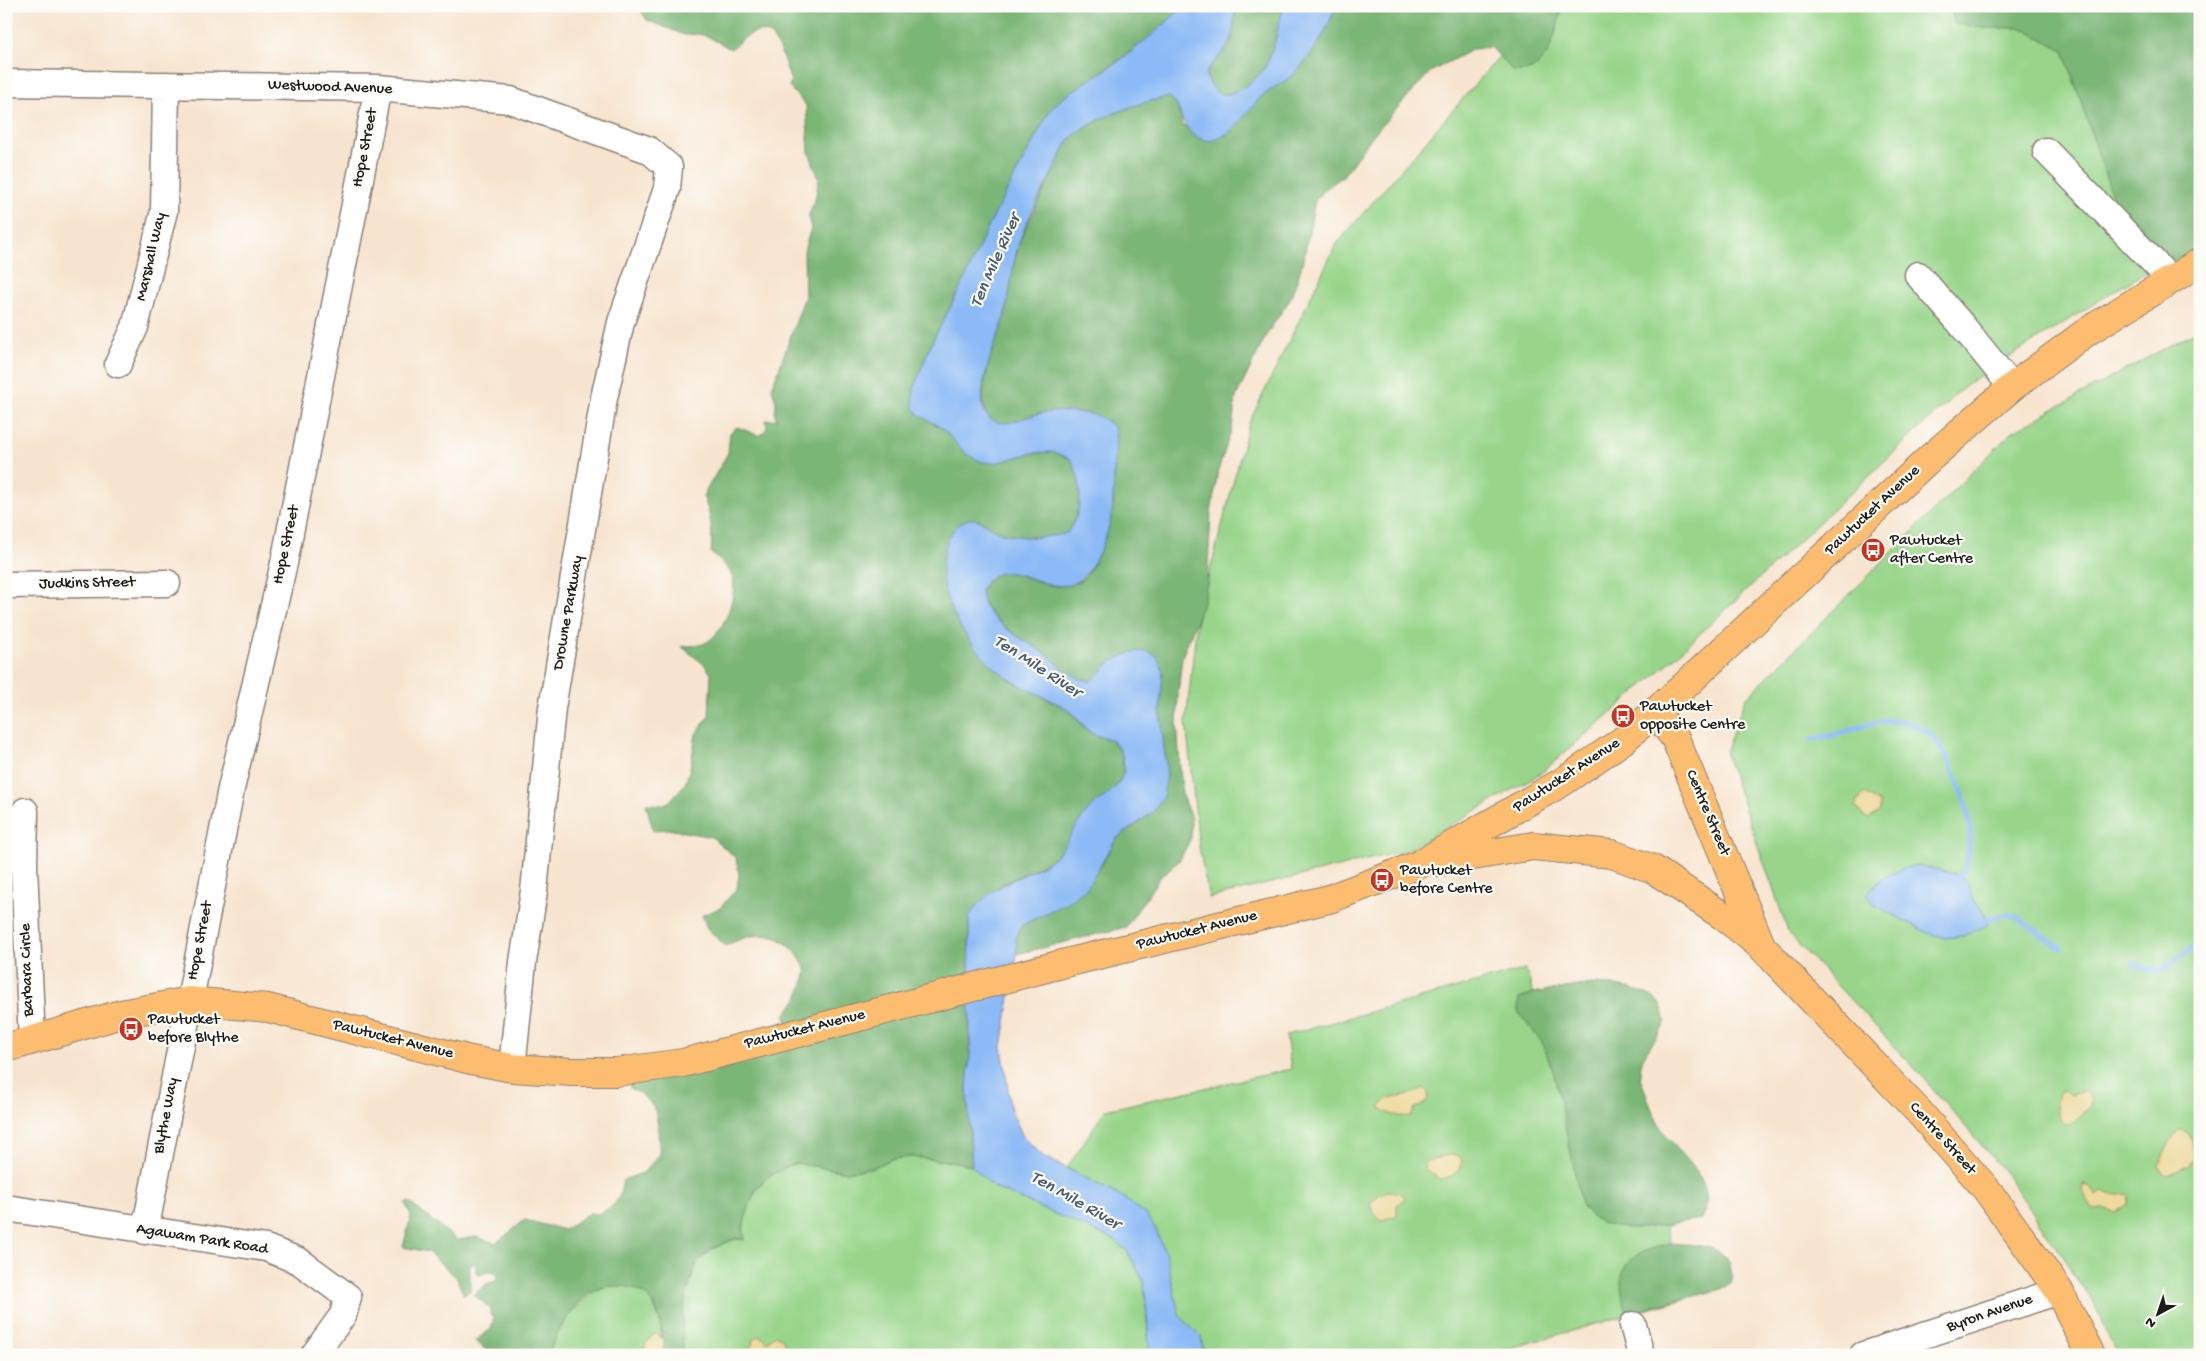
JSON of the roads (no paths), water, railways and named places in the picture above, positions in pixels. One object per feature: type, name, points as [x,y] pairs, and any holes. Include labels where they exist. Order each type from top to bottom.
[{"type":"main road","name":"Pawtucket Avenue","points":[[6,1048],[121,1014],[189,1001],[268,1008],[471,1060],[512,1068],[572,1072],[616,1072],[683,1062],[1075,961],[1329,899],[1418,865],[1590,765],[1655,712],[1929,459],[2012,387],[2088,331],[2200,262]]},
{"type":"main road","name":"Centre Street","points":[[1655,712],[1674,738],[1761,946]]},
{"type":"main road","name":"Centre Street","points":[[1418,865],[1533,846],[1612,854],[1661,874],[1699,897],[1761,946],[1919,1112],[1987,1190],[2059,1291],[2091,1355]]},
{"type":"street","name":"Westwood Avenue","points":[[6,83],[378,88],[510,100],[649,150],[669,166]]},
{"type":"street","name":"Marshall Way","points":[[118,364],[135,328],[164,211],[166,85]]},
{"type":"street","name":"Hope Street","points":[[189,1001],[231,789],[284,563],[378,88]]},
{"type":"street","points":[[2046,151],[2171,280]]},
{"type":"street","name":"Drowne Parkway","points":[[512,1068],[523,962],[534,890],[552,708],[604,398],[621,322],[667,189],[669,166]]},
{"type":"street","points":[[1918,275],[2012,387]]},
{"type":"street","name":"Judkins Street","points":[[6,585],[167,582]]},
{"type":"street","name":"Barbara Circle","points":[[25,811],[25,877],[32,1040]]},
{"type":"street","name":"Blythe Way","points":[[145,1231],[189,1001]]},
{"type":"street","name":"Agawam Park Road","points":[[6,1208],[145,1231],[266,1248],[299,1261],[348,1297],[343,1315],[314,1355]]},
{"type":"street","name":"Byron Avenue","points":[[1863,1355],[2059,1291]]},
{"type":"street","points":[[1633,1325],[1641,1355]]},
{"type":"water","name":"Ten Mile River","points":[[1184,6],[1235,6],[1234,27],[1230,42],[1212,64],[1206,76],[1217,92],[1229,94],[1244,87],[1262,72],[1274,45],[1284,6],[1336,6],[1325,32],[1303,64],[1293,75],[1260,98],[1233,129],[1224,135],[1216,139],[1207,140],[1191,133],[1170,97],[1130,107],[1102,119],[1077,133],[1068,141],[1030,215],[1020,240],[1004,319],[986,373],[982,402],[986,414],[999,423],[1051,412],[1092,414],[1114,427],[1116,439],[1111,518],[1102,547],[1091,567],[1077,582],[1058,586],[1020,575],[998,574],[988,580],[981,592],[989,612],[1005,628],[1043,652],[1071,674],[1084,680],[1091,681],[1112,661],[1132,652],[1147,651],[1157,656],[1163,671],[1160,710],[1167,775],[1163,797],[1153,812],[1116,839],[1086,889],[1070,901],[1022,925],[1016,938],[1017,954],[1002,1047],[1011,1110],[1023,1137],[1043,1156],[1122,1197],[1146,1215],[1155,1228],[1166,1254],[1179,1315],[1201,1337],[1204,1355],[1150,1355],[1144,1282],[1128,1252],[1115,1240],[993,1187],[972,1166],[967,1088],[970,1053],[969,916],[996,889],[1055,857],[1091,807],[1116,786],[1123,774],[1124,764],[1122,754],[1113,741],[1091,733],[1071,711],[1014,682],[994,667],[981,654],[969,640],[951,608],[942,574],[943,557],[948,541],[956,526],[971,519],[980,521],[1003,533],[1019,536],[1044,537],[1067,533],[1073,524],[1079,506],[1078,477],[1071,459],[1053,452],[1032,453],[995,463],[982,462],[966,454],[942,428],[919,415],[913,406],[914,388],[930,346],[965,279],[987,229],[1050,110],[1072,91],[1113,65],[1158,30]]},
{"type":"water","points":[[1918,865],[1959,875],[1968,883],[1973,899],[1985,914],[1988,925],[1963,936],[1945,938],[1928,933],[1875,905],[1867,893],[1872,888],[1890,874]]},
{"type":"waterway","points":[[1811,739],[1822,738],[1877,722],[1888,721],[1912,724],[1931,735],[1945,754],[1957,779],[1969,818],[1970,834],[1967,860],[1965,871],[1959,875]]},
{"type":"waterway","points":[[1986,920],[2008,914],[2017,917],[2061,948]]},
{"type":"waterway","points":[[2133,964],[2159,972],[2200,943]]},
{"type":"place","name":"Pawtucket after Centre","points":[[1873,550]]},
{"type":"place","name":"Pawtucket opposite Centre","points":[[1623,716]]},
{"type":"place","name":"Pawtucket before Centre","points":[[1382,880]]},
{"type":"place","name":"Pawtucket before Blythe","points":[[131,1029]]}]
